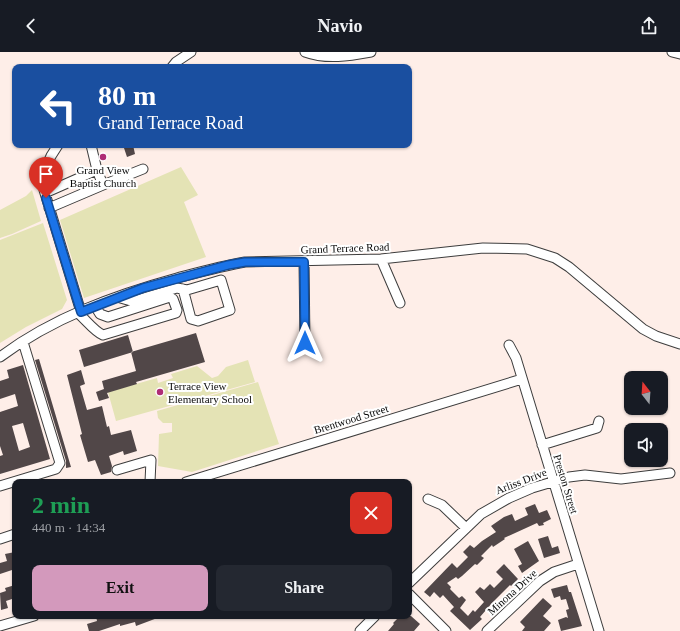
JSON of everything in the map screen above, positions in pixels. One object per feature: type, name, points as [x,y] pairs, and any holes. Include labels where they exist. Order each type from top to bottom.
[{"type":"street","points":[[174,64],[191,52]]},
{"type":"street","points":[[305,52],[333,57],[371,52]]},
{"type":"street","points":[[672,52],[680,54]]},
{"type":"street","points":[[56,148],[46,167],[44,182],[45,193],[79,312],[97,333],[103,335],[176,313],[177,310],[173,299],[170,297],[108,317],[100,314],[95,306]]},
{"type":"street","points":[[92,148],[97,170],[103,185]]},
{"type":"street","points":[[49,208],[143,169]]},
{"type":"street","points":[[45,193],[97,170]]},
{"type":"street","name":"Grand Terrace Road","points":[[0,357],[56,322],[79,312],[117,297],[177,278],[217,268],[245,262],[304,262],[381,259],[483,248],[527,249],[555,258],[569,267],[643,329],[656,336],[680,344]]},
{"type":"street","points":[[381,259],[400,303]]},
{"type":"street","points":[[304,262],[305,343]]},
{"type":"street","points":[[177,278],[191,319],[198,321],[230,310],[217,268]]},
{"type":"street","points":[[117,297],[132,301],[176,288],[187,290],[221,280]]},
{"type":"street","points":[[23,342],[60,463],[56,469],[23,479]]},
{"type":"street","name":"Preston Street","points":[[509,345],[516,358],[599,631]]},
{"type":"street","name":"Brentwood Street","points":[[204,479],[522,379]]},
{"type":"street","points":[[542,445],[597,428],[599,421]]},
{"type":"street","points":[[117,470],[151,460],[150,479]]},
{"type":"street","name":"Arliss Drive","points":[[412,580],[481,514],[496,504],[532,488],[569,477],[585,475],[621,479],[670,473]]},
{"type":"street","points":[[0,486],[12,482]]},
{"type":"street","points":[[428,500],[442,505],[466,528]]},
{"type":"street","points":[[0,539],[12,535]]},
{"type":"street","name":"Minona Drive","points":[[487,631],[540,581],[554,572],[578,564]]},
{"type":"street","points":[[412,597],[446,631]]},
{"type":"street","points":[[0,626],[24,619]]},
{"type":"street","points":[[360,631],[372,619]]},
{"type":"green space","points":[[181,167],[198,195],[184,202],[206,257],[84,298],[60,220]]},
{"type":"green space","points":[[32,190],[41,221],[0,238],[0,210],[26,196]]},
{"type":"green space","points":[[43,223],[67,300],[62,309],[26,327],[0,343],[0,240]]},
{"type":"green space","points":[[248,360],[255,382],[116,421],[108,392],[157,378],[158,383],[173,378],[171,374],[197,366],[212,378],[218,376],[226,367]]},
{"type":"green space","points":[[258,382],[279,444],[192,472],[158,466],[159,434],[172,432],[172,423],[163,423],[158,418],[157,411]]},
{"type":"building","points":[[124,148],[134,148],[135,154],[127,157]]},
{"type":"building","points":[[196,333],[205,362],[136,382],[137,384],[107,393],[109,398],[99,401],[96,392],[104,389],[102,381],[136,371],[131,352]]},
{"type":"building","points":[[128,335],[133,352],[84,367],[79,350]]},
{"type":"building","points":[[39,359],[71,467],[66,468],[66,461],[35,360]]},
{"type":"building","points":[[23,365],[50,459],[0,474],[0,456],[3,455],[0,446],[0,412],[18,406],[15,394],[0,399],[0,381],[9,378],[7,370]],"holes":[[[23,423],[30,447],[19,451],[12,426]]]},
{"type":"building","points":[[81,370],[85,384],[80,386],[87,410],[102,406],[107,427],[109,426],[111,435],[131,430],[137,451],[124,455],[123,451],[109,456],[112,466],[111,472],[101,475],[95,460],[88,462],[80,435],[82,434],[67,375]]},
{"type":"building","points":[[535,504],[539,513],[547,510],[551,519],[543,523],[544,525],[539,526],[537,523],[504,538],[505,539],[493,547],[492,545],[481,556],[484,558],[477,565],[475,564],[458,579],[456,577],[447,583],[451,587],[450,589],[459,598],[462,596],[466,600],[460,608],[468,616],[473,610],[475,612],[484,602],[475,592],[480,587],[484,590],[490,584],[494,588],[503,579],[496,572],[504,564],[518,579],[492,603],[480,617],[482,619],[470,630],[450,611],[454,607],[443,595],[440,598],[434,592],[430,597],[424,592],[452,563],[457,568],[468,557],[463,552],[470,545],[474,548],[496,532],[491,526],[504,517],[512,514],[515,521],[528,515],[525,508]]},
{"type":"building","points":[[548,536],[552,548],[558,546],[560,553],[544,558],[538,539]]},
{"type":"building","points":[[528,541],[539,561],[522,573],[518,566],[522,564],[514,549]]},
{"type":"building","points":[[12,553],[12,570],[0,574],[0,563],[7,561],[5,554]]},
{"type":"building","points":[[567,585],[569,592],[571,592],[582,626],[561,631],[558,620],[566,617],[568,618],[566,610],[569,609],[566,599],[561,600],[560,596],[554,598],[551,589]]},
{"type":"building","points":[[12,586],[12,599],[6,601],[8,608],[1,610],[0,593],[6,591],[5,588]]},
{"type":"building","points":[[543,598],[552,606],[543,616],[551,623],[544,631],[522,631],[525,627],[520,622]]},
{"type":"building","points":[[412,617],[420,624],[414,631],[388,631],[394,624],[393,623],[397,619],[412,619]]},
{"type":"building","points":[[97,619],[155,619],[136,626],[135,622],[120,626],[120,624],[99,631],[89,631],[87,624],[97,621]]},
{"type":"place","name":"Grand View Baptist Church","points":[[103,157]]},
{"type":"place","name":"Terrace View Elementary School","points":[[160,392]]},
{"type":"route","points":[[46,198],[81,312],[153,284],[228,265],[245,262],[304,262],[305,343]]}]
